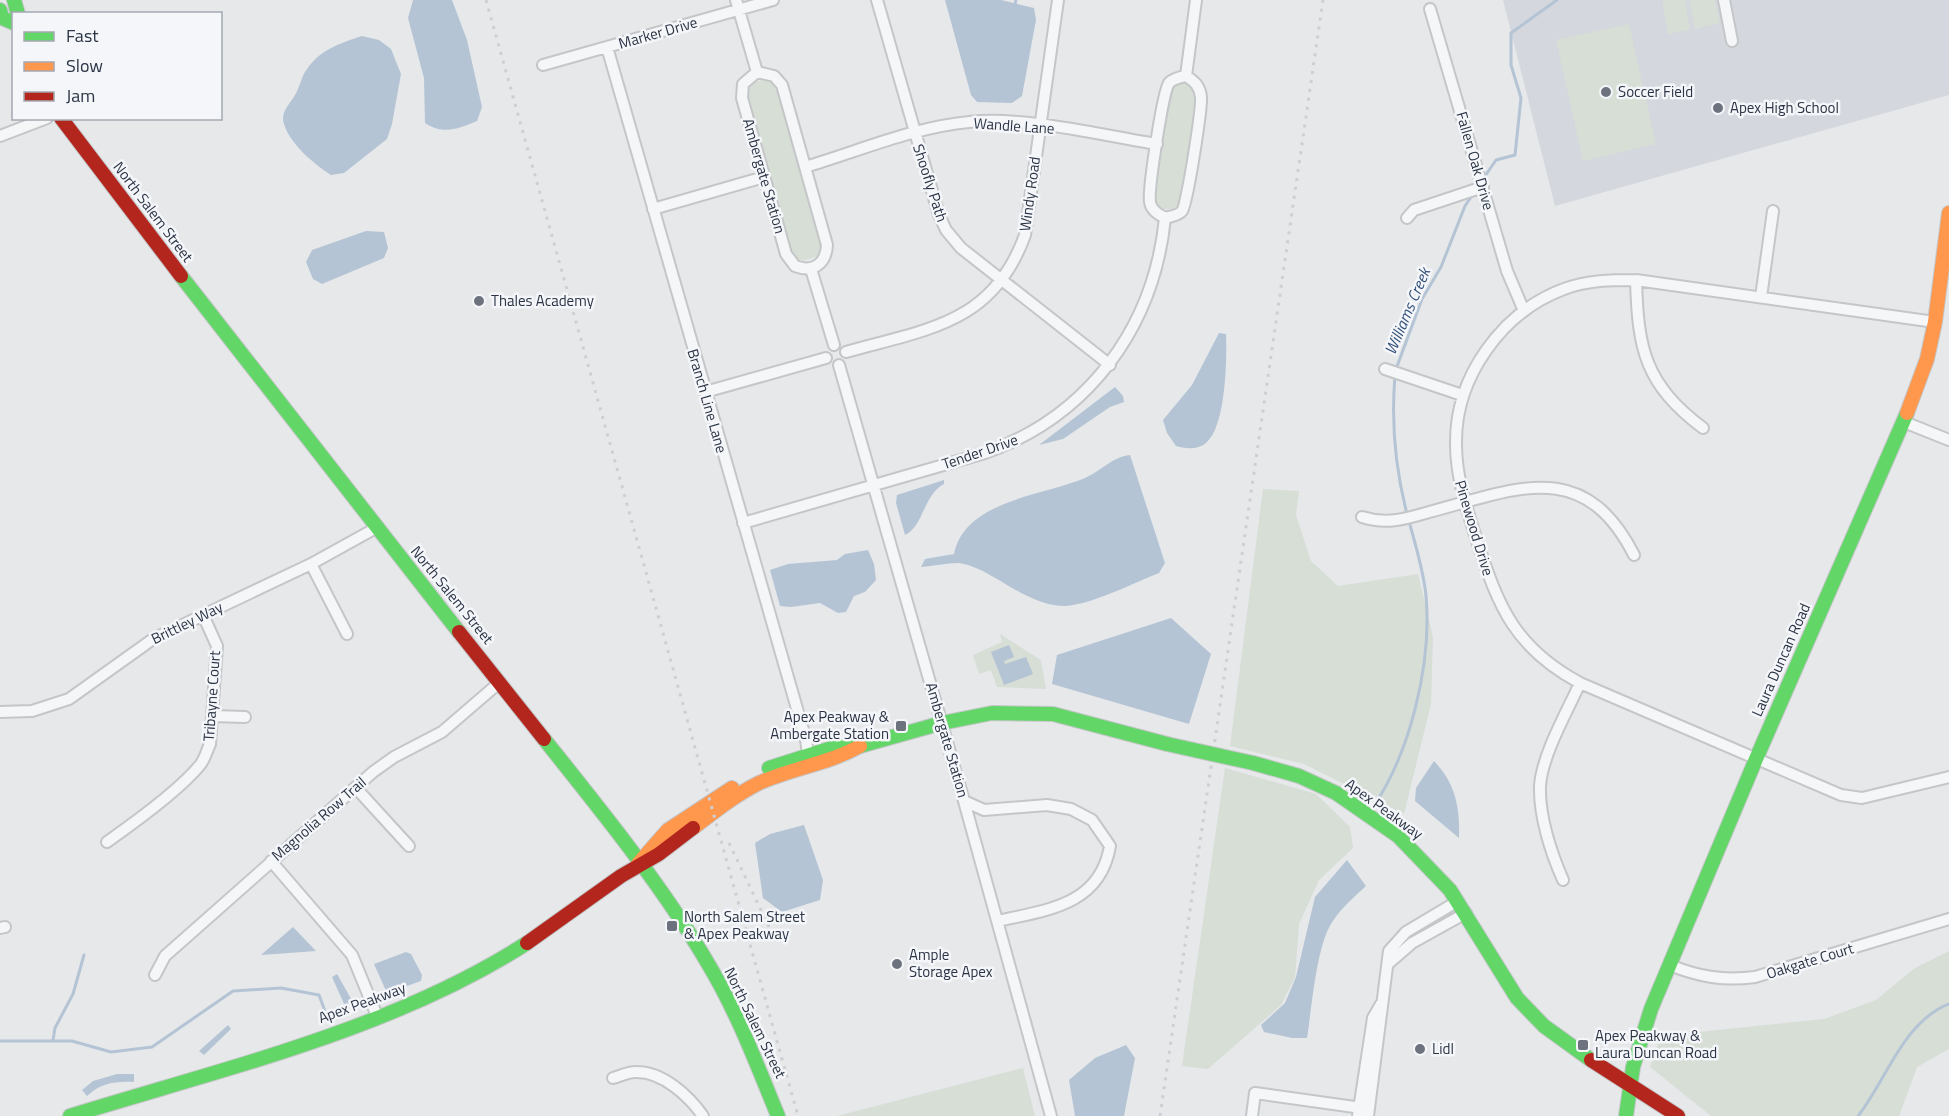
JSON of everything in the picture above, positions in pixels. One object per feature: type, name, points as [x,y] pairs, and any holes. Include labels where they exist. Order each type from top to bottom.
[{"type":"main road","points":[[0,10],[3,18],[12,22]]},
{"type":"main road","name":"North Salem Street","points":[[63,120],[174,267],[325,458],[376,528],[588,794],[676,916],[724,990],[763,1072],[778,1116]]},
{"type":"main road","name":"Laura Duncan Road","points":[[1626,1116],[1631,1083],[1645,1026],[1756,759],[1904,422],[1927,359],[1935,322],[1949,213]]},
{"type":"main road","name":"Apex Peakway","points":[[638,864],[650,845],[710,800],[751,776],[808,754],[838,746],[860,746],[942,723],[992,713],[1048,714],[1253,763],[1303,778],[1350,801],[1416,853],[1462,907],[1495,968],[1513,993],[1541,1024],[1591,1062],[1631,1083],[1678,1116]]},
{"type":"main road","name":"Apex Peakway","points":[[70,1116],[377,1016],[459,981],[559,924],[638,864],[657,855],[713,811],[749,788],[779,775],[843,757],[860,746]]},
{"type":"street","name":"Marker Drive","points":[[543,65],[737,5],[772,0]]},
{"type":"street","name":"Shoofly Path","points":[[877,0],[942,223],[961,248],[1110,364]]},
{"type":"street","name":"Windy Road","points":[[846,352],[951,321],[980,304],[1003,280],[1016,260],[1025,236],[1058,0]]},
{"type":"street","points":[[1186,76],[1196,0]]},
{"type":"street","points":[[1724,0],[1732,41]]},
{"type":"street","points":[[737,5],[757,72],[774,76],[782,85],[827,245],[826,255],[820,264],[811,269],[834,345]]},
{"type":"street","name":"Fallen Oak Drive","points":[[1430,9],[1507,271],[1524,311]]},
{"type":"street","name":"Branch Line Lane","points":[[607,47],[807,742],[808,754]]},
{"type":"street","name":"Ambergate Station","points":[[757,72],[743,84],[742,98],[786,254],[795,266],[811,269]]},
{"type":"street","points":[[1186,76],[1198,86],[1201,97],[1194,149],[1185,204],[1175,216],[1165,218],[1153,209],[1150,199],[1157,144],[1165,90],[1170,82],[1186,76]]},
{"type":"street","points":[[0,136],[42,120]]},
{"type":"street","name":"Wandle Lane","points":[[805,167],[915,133],[977,121],[1040,126],[1157,144]]},
{"type":"street","points":[[653,209],[764,177]]},
{"type":"street","points":[[1407,218],[1414,210],[1482,187]]},
{"type":"street","points":[[1761,297],[1773,211]]},
{"type":"street","name":"Tender Drive","points":[[743,523],[985,453],[1019,440],[1065,410],[1110,364],[1133,330],[1144,305],[1161,251],[1165,218]]},
{"type":"street","name":"Pinewood Drive","points":[[1935,322],[1636,280],[1609,280],[1580,285],[1552,294],[1524,311],[1488,347],[1462,395],[1455,442],[1458,474],[1465,503],[1497,601],[1514,629],[1537,655],[1580,683],[1824,789],[1851,797],[1884,794],[1949,777]]},
{"type":"street","points":[[1636,280],[1637,327],[1645,356],[1671,400],[1703,428]]},
{"type":"street","points":[[834,345],[840,346],[846,352],[846,359],[839,365],[830,363],[826,358],[827,351],[834,345]]},
{"type":"street","points":[[705,392],[826,358]]},
{"type":"street","name":"Ambergate Station","points":[[839,365],[964,801],[1050,1116]]},
{"type":"street","points":[[1385,369],[1462,395]]},
{"type":"street","points":[[1904,422],[1949,441]]},
{"type":"street","points":[[1362,517],[1380,523],[1524,487],[1539,486],[1571,493],[1604,512],[1623,535],[1634,555]]},
{"type":"street","name":"Brittley Way","points":[[0,712],[32,711],[69,699],[140,646],[311,564],[376,528]]},
{"type":"street","points":[[311,564],[347,634]]},
{"type":"street","name":"Tribayne Court","points":[[107,842],[127,828],[201,764],[210,744],[217,646],[203,615]]},
{"type":"street","name":"Magnolia Row Trail","points":[[154,975],[165,956],[384,763],[442,732],[500,682]]},
{"type":"street","points":[[1563,880],[1554,861],[1540,786],[1545,765],[1580,683]]},
{"type":"street","points":[[213,716],[245,717]]},
{"type":"street","points":[[356,788],[409,846]]},
{"type":"street","points":[[964,801],[984,810],[1047,805],[1071,808],[1092,820],[1110,846],[1104,871],[1082,896],[997,921]]},
{"type":"street","points":[[271,861],[352,956],[377,1016]]},
{"type":"street","points":[[1251,1116],[1255,1093],[1364,1112],[1382,1018],[1381,1004],[1389,951],[1415,926],[1462,907]]},
{"type":"street","name":"Oakgate Court","points":[[1670,965],[1711,978],[1755,977],[1949,919]]},
{"type":"street","points":[[613,1078],[634,1071],[658,1078],[688,1097],[703,1116]]},
{"type":"shaded area","name":"Apex High School","points":[[1503,0],[1949,0],[1949,95],[1555,206]]},
{"type":"shaded area","points":[[1662,0],[1685,0],[1690,30],[1668,34]]},
{"type":"shaded area","points":[[1689,0],[1715,0],[1720,23],[1695,29]]},
{"type":"shaded area","name":"Soccer Field","points":[[1629,24],[1656,144],[1583,161],[1556,40]]},
{"type":"shaded area","points":[[763,80],[772,81],[779,94],[823,249],[821,255],[799,262],[789,245],[748,101],[747,91],[751,83]]},
{"type":"shaded area","points":[[1184,82],[1193,87],[1197,98],[1182,199],[1174,209],[1163,209],[1155,202],[1154,193],[1166,110],[1172,87]]},
{"type":"shaded area","points":[[1263,489],[1299,491],[1296,515],[1311,561],[1338,586],[1418,574],[1433,637],[1431,704],[1404,814],[1304,764],[1230,746]]},
{"type":"shaded area","points":[[1000,634],[1041,660],[1046,689],[997,687],[991,670],[979,674],[973,655],[1002,642]]},
{"type":"shaded area","points":[[1225,768],[1316,794],[1350,827],[1353,848],[1319,880],[1299,924],[1295,977],[1281,1005],[1208,1069],[1182,1066]]},
{"type":"shaded area","points":[[1949,951],[1949,1049],[1917,1067],[1899,1116],[1711,1116],[1650,1067],[1661,1036],[1824,1019],[1876,1000],[1915,968]]},
{"type":"shaded area","points":[[1023,1068],[1035,1116],[837,1116]]},
{"type":"water","points":[[413,0],[452,0],[467,40],[482,107],[477,121],[451,130],[438,129],[425,123],[424,78],[408,18]]},
{"type":"water","points":[[945,0],[1001,0],[1034,8],[1036,20],[1022,96],[1012,103],[977,102],[971,95]]},
{"type":"water","points":[[362,36],[379,40],[391,49],[401,74],[392,124],[387,139],[344,173],[331,175],[310,159],[291,139],[283,116],[312,62],[331,48]]},
{"type":"water","points":[[366,231],[384,232],[388,248],[384,258],[322,284],[313,279],[306,262],[312,250]]},
{"type":"water","points":[[1219,333],[1226,334],[1226,359],[1222,407],[1218,421],[1204,445],[1192,448],[1176,446],[1167,433],[1163,420],[1192,385]]},
{"type":"water","points":[[1115,387],[1123,396],[1124,402],[1110,407],[1063,439],[1039,445]]},
{"type":"water","points":[[1130,455],[1165,563],[1159,573],[1093,600],[1057,606],[1027,596],[971,566],[949,563],[921,567],[925,559],[954,554],[961,536],[973,522],[989,511],[1008,502],[1085,478],[1112,461]]},
{"type":"water","points":[[944,480],[944,484],[932,495],[916,525],[905,535],[896,503],[897,495]]},
{"type":"water","points":[[868,550],[874,564],[876,580],[865,592],[854,596],[846,612],[838,613],[820,603],[791,607],[780,606],[770,570],[788,564],[837,560],[845,554]]},
{"type":"water","points":[[1171,618],[1211,654],[1189,724],[1052,684],[1057,655]]},
{"type":"water","points":[[1009,645],[1014,657],[1004,661],[1005,664],[1026,657],[1033,674],[1004,685],[991,652]]},
{"type":"water","points":[[1434,761],[1447,779],[1455,797],[1459,817],[1459,838],[1415,801],[1416,788]]},
{"type":"water","points":[[804,825],[823,880],[820,900],[782,912],[763,898],[755,843],[770,834]]},
{"type":"water","points":[[1347,860],[1366,886],[1347,903],[1331,924],[1326,935],[1318,963],[1307,1038],[1292,1038],[1264,1032],[1261,1025],[1285,1003],[1296,977],[1315,897]]},
{"type":"water","points":[[293,927],[316,951],[261,955]]},
{"type":"water","points":[[406,952],[411,954],[422,975],[421,981],[387,993],[374,964]]},
{"type":"water","points":[[337,974],[354,1004],[345,1006],[332,977]]},
{"type":"water","points":[[228,1025],[231,1029],[204,1055],[199,1051]]},
{"type":"water","points":[[1126,1045],[1135,1058],[1124,1116],[1075,1116],[1069,1080],[1095,1058]]},
{"type":"water","points":[[117,1074],[134,1074],[134,1082],[109,1084],[87,1096],[82,1090],[93,1081]]},
{"type":"waterway","points":[[1015,4],[1016,0]]},
{"type":"waterway","name":"Williams Creek","points":[[1483,179],[1496,160],[1515,155],[1521,98],[1511,65],[1511,33],[1557,0]]},
{"type":"waterway","name":"Williams Creek","points":[[1396,369],[1422,299],[1441,267],[1465,206],[1473,194]]},
{"type":"waterway","name":"Williams Creek","points":[[1395,375],[1395,445],[1407,514]]},
{"type":"waterway","name":"Williams Creek","points":[[1371,810],[1397,763],[1407,736],[1422,679],[1427,622],[1426,596],[1409,521]]},
{"type":"waterway","points":[[53,1040],[55,1028],[73,994],[84,955]]},
{"type":"waterway","points":[[0,1041],[72,1041],[111,1052],[152,1047],[233,991],[281,988],[319,995],[325,1011]]},
{"type":"waterway","points":[[1858,1116],[1897,1053],[1919,1024],[1933,1012],[1949,1004]]},
{"type":"railway","points":[[486,0],[798,1116]]},
{"type":"railway","points":[[1160,1116],[1323,0]]},
{"type":"railway","points":[[729,843],[770,929]]},
{"type":"traffic: fast","points":[[14,0],[17,12]]},
{"type":"traffic: fast","points":[[0,10],[2,18],[12,22]]},
{"type":"traffic: fast","points":[[181,276],[459,632]]},
{"type":"traffic: fast","points":[[1626,1116],[1633,1067],[1651,1009],[1756,759],[1907,413]]},
{"type":"traffic: fast","points":[[769,768],[838,746],[860,746],[942,723],[992,713],[1053,714],[1167,744]]},
{"type":"traffic: fast","points":[[544,739],[631,850],[692,938],[710,967],[747,1040],[778,1116]]},
{"type":"traffic: fast","points":[[1167,744],[1253,763]]},
{"type":"traffic: fast","points":[[1253,763],[1299,776],[1336,793],[1398,836],[1450,890],[1517,998],[1544,1026],[1591,1060]]},
{"type":"traffic: fast","points":[[70,1116],[245,1064],[363,1024],[475,973],[527,943]]},
{"type":"traffic: slow","points":[[1907,413],[1927,359],[1935,322],[1949,213]]},
{"type":"traffic: slow","points":[[693,828],[733,798],[759,783],[860,746]]},
{"type":"traffic: slow","points":[[638,864],[668,830],[732,788]]},
{"type":"traffic: jam","points":[[63,120],[181,276]]},
{"type":"traffic: jam","points":[[459,632],[544,739]]},
{"type":"traffic: jam","points":[[527,943],[621,876],[659,854],[693,828]]},
{"type":"traffic: jam","points":[[1591,1060],[1678,1116]]},
{"type":"place","name":"Soccer Field","points":[[1606,92]]},
{"type":"place","name":"Apex High School","points":[[1718,108]]},
{"type":"place","name":"Thales Academy","points":[[479,301]]},
{"type":"place","name":"Apex Peakway & Ambergate Station","points":[[901,726]]},
{"type":"place","name":"North Salem Street & Apex Peakway","points":[[672,926]]},
{"type":"place","name":"Ample Storage Apex","points":[[897,964]]},
{"type":"place","name":"Apex Peakway & Laura Duncan Road","points":[[1583,1045]]},
{"type":"place","name":"Lidl","points":[[1420,1049]]}]
